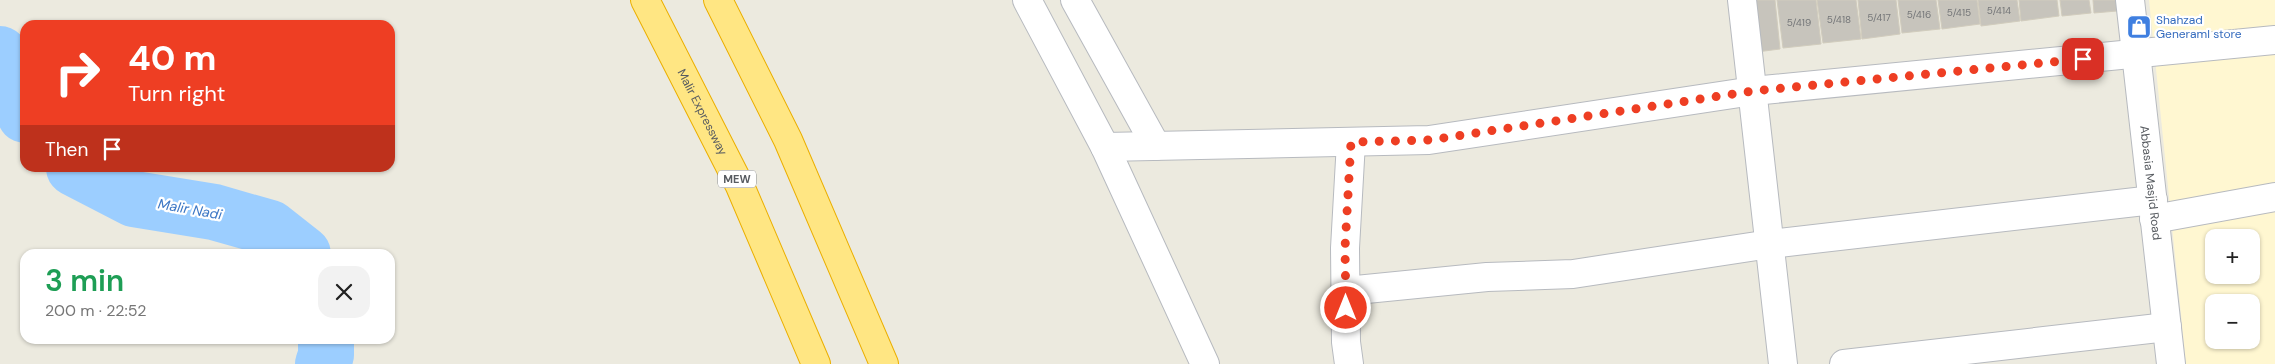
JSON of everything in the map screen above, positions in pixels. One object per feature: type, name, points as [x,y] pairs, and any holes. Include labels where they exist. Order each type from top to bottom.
[{"type":"highway","name":"Malir Expressway","points":[[645,0],[740,186],[816,364]]},
{"type":"highway","points":[[718,0],[788,140],[884,364]]},
{"type":"street","points":[[1027,0],[1105,147],[1205,364]]},
{"type":"street","points":[[1075,0],[1156,146]]},
{"type":"street","points":[[1742,0],[1783,364]]},
{"type":"street","name":"Abbasia Masjid Road","points":[[2130,0],[2171,364]]},
{"type":"street","points":[[1105,147],[1430,140],[1753,91],[2275,40]]},
{"type":"street","points":[[1349,364],[1346,342],[1345,248],[1351,142]]},
{"type":"street","points":[[1346,291],[1487,278],[1573,274],[1770,244],[2154,210],[2275,197]]},
{"type":"street","points":[[1844,364],[2167,327]]},
{"type":"shaded area","points":[[2149,0],[2275,0],[2275,364],[2186,364]]},
{"type":"building","points":[[1745,0],[1775,0],[1780,49],[1749,53]]},
{"type":"building","points":[[1777,0],[1816,0],[1821,44],[1783,48]]},
{"type":"building","points":[[1817,0],[1856,0],[1861,39],[1823,43]]},
{"type":"building","points":[[1858,0],[1896,0],[1900,34],[1862,39]]},
{"type":"building","points":[[1898,0],[1936,0],[1940,29],[1902,33]]},
{"type":"building","points":[[1938,0],[1977,0],[1980,24],[1942,29]]},
{"type":"building","points":[[1978,0],[2017,0],[2020,21],[1981,26]]},
{"type":"building","points":[[2019,0],[2057,0],[2059,16],[2021,21]]},
{"type":"building","points":[[2060,0],[2089,0],[2091,13],[2062,16]]},
{"type":"building","points":[[2093,0],[2116,0],[2117,11],[2094,13]]},
{"type":"waterway","name":"Malir Nadi","points":[[0,54],[20,103]]},
{"type":"waterway","name":"Malir Nadi","points":[[82,172],[134,199],[214,212],[270,228],[297,249]]},
{"type":"waterway","name":"Malir Nadi","points":[[323,364],[326,355],[326,344]]},
{"type":"place","name":"Shahzad Generaml store","points":[[2139,27]]},
{"type":"route","points":[[1346,308],[1345,248],[1351,142],[1430,140],[1753,91],[2083,59]]}]
